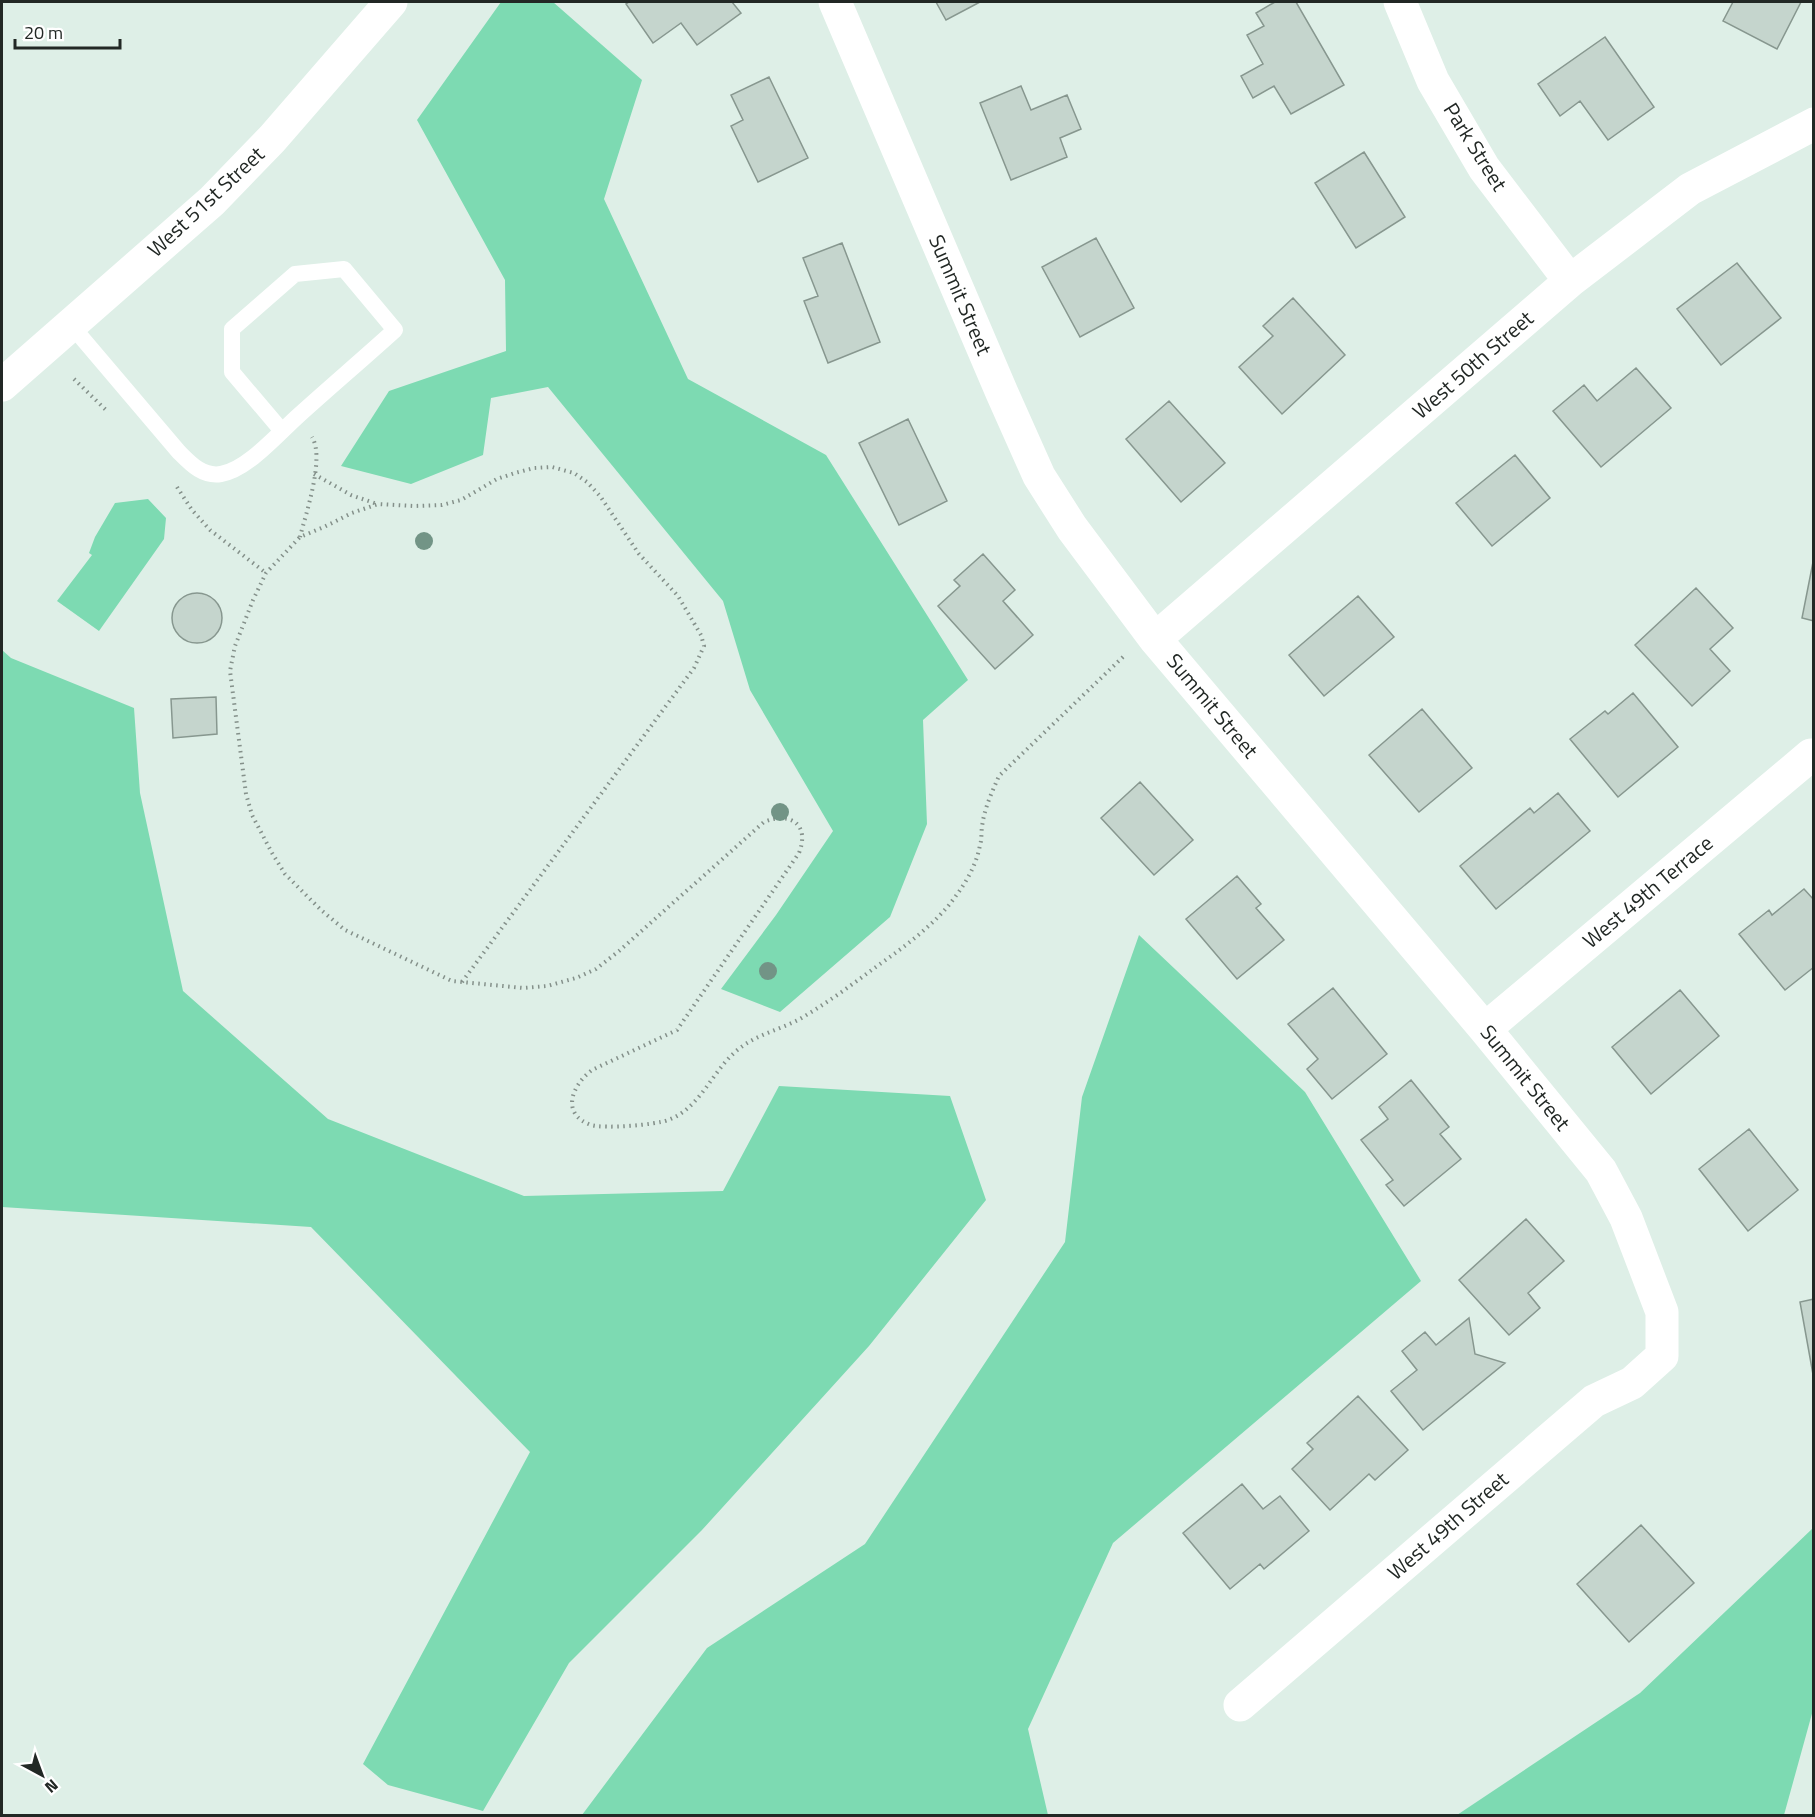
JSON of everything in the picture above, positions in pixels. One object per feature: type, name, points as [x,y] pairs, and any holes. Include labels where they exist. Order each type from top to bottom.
[{"type":"street","name":"West 51st Street","points":[[2,385],[212,201],[245,169],[391,2]]},
{"type":"street","name":"Summit Street","points":[[835,2],[1039,476],[1142,646],[1485,1029],[1601,1171],[1626,1218],[1662,1312],[1662,1356]]},
{"type":"street","name":"Park Street","points":[[1400,2],[1433,81],[1484,168],[1570,281]]},
{"type":"street","name":"West 50th Street","points":[[1142,646],[1570,281],[1690,189],[1814,124]]},
{"type":"street","name":"West 49th Terrace","points":[[1485,1029],[1812,757]]},
{"type":"street","name":"West 49th Street","points":[[1240,1705],[1594,1401],[1632,1383],[1662,1356]]},
{"type":"lane","points":[[71,324],[177,452],[196,469],[208,474],[220,474],[232,471],[246,462],[282,431],[395,330],[344,269],[295,274],[232,329],[232,372],[282,431]]},
{"type":"path","points":[[296,418],[314,439],[317,451],[300,537]]},
{"type":"path","points":[[314,474],[351,495],[378,504],[414,506],[442,505],[461,500],[497,479],[534,468],[552,467],[574,473],[587,482],[600,496],[639,554],[678,596],[701,635],[704,646],[694,668],[462,982]]},
{"type":"path","points":[[378,504],[352,513],[324,528],[300,537],[266,573],[235,646],[230,671],[246,794],[252,815],[285,874],[345,930],[452,981],[523,988],[548,986],[576,978],[596,969],[764,822],[785,817],[794,821],[802,830],[803,843],[799,853],[677,1030],[592,1070],[582,1077],[573,1095],[572,1106],[576,1116],[583,1122],[596,1126],[650,1124],[669,1120],[701,1095],[732,1055],[743,1045],[797,1020],[843,991],[908,944],[930,925],[969,878],[981,844],[982,825],[989,797],[999,776],[1142,646]]},
{"type":"green space","points":[[501,2],[553,2],[642,80],[604,199],[688,379],[826,455],[968,680],[923,720],[927,824],[890,917],[780,1012],[721,989],[776,915],[833,831],[750,690],[723,601],[548,387],[491,398],[483,455],[411,484],[341,466],[389,391],[506,351],[505,280],[417,120]]},
{"type":"green space","points":[[148,499],[166,518],[164,539],[99,631],[57,601],[92,555],[89,553],[95,537],[115,503]]},
{"type":"green space","points":[[2,650],[11,658],[134,708],[140,793],[183,991],[328,1119],[524,1196],[723,1191],[779,1086],[950,1096],[986,1200],[869,1346],[702,1530],[569,1663],[483,1811],[388,1785],[363,1764],[530,1452],[311,1227],[2,1207]]},
{"type":"green space","points":[[1139,935],[1305,1092],[1421,1281],[1113,1543],[1028,1729],[1048,1815],[582,1815],[707,1648],[865,1544],[1065,1242],[1082,1097]]},
{"type":"green space","points":[[1813,1528],[1813,1710],[1784,1815],[1457,1815],[1640,1693]]},
{"type":"building","points":[[629,2],[732,2],[741,13],[697,45],[681,23],[653,43],[626,4]]},
{"type":"building","points":[[936,2],[980,2],[946,20]]},
{"type":"building","points":[[1275,2],[1296,2],[1344,85],[1291,114],[1274,86],[1253,98],[1241,76],[1263,64],[1247,35],[1264,26],[1256,13]]},
{"type":"building","points":[[1733,2],[1801,2],[1777,49],[1723,21]]},
{"type":"building","points":[[1605,37],[1654,107],[1608,140],[1580,101],[1560,116],[1538,84]]},
{"type":"building","points":[[769,77],[808,158],[758,182],[731,126],[743,120],[731,95]]},
{"type":"building","points":[[1021,86],[1031,110],[1067,95],[1081,129],[1060,138],[1067,157],[1011,180],[980,103]]},
{"type":"building","points":[[1364,152],[1405,217],[1356,248],[1315,183]]},
{"type":"building","points":[[1096,238],[1134,308],[1080,337],[1042,267]]},
{"type":"building","points":[[842,243],[880,342],[828,363],[804,301],[818,296],[803,258]]},
{"type":"building","points":[[1737,263],[1781,318],[1721,365],[1677,309]]},
{"type":"building","points":[[1293,298],[1345,355],[1282,414],[1239,367],[1273,336],[1263,326]]},
{"type":"building","points":[[1636,368],[1671,408],[1601,467],[1553,411],[1584,385],[1597,401]]},
{"type":"building","points":[[1169,401],[1225,463],[1181,502],[1126,439]]},
{"type":"building","points":[[908,419],[947,501],[899,525],[859,443]]},
{"type":"building","points":[[1515,455],[1550,498],[1492,546],[1456,503]]},
{"type":"building","points":[[983,554],[1015,590],[1003,601],[1033,635],[995,669],[938,606],[960,586],[954,580]]},
{"type":"building","points":[[1814,557],[1814,621],[1802,618]]},
{"type":"building","points":[[1696,588],[1733,628],[1710,649],[1730,671],[1692,706],[1635,645]]},
{"type":"building","points":[[192,593],[202,593],[215,600],[222,613],[222,623],[215,636],[202,643],[192,643],[183,639],[176,632],[172,623],[172,613],[176,604],[183,597]]},
{"type":"building","points":[[1358,596],[1394,637],[1324,696],[1289,655]]},
{"type":"building","points":[[1633,693],[1678,747],[1618,797],[1570,739],[1605,711],[1608,714]]},
{"type":"building","points":[[216,697],[217,734],[173,738],[171,699]]},
{"type":"building","points":[[1422,709],[1472,768],[1419,812],[1369,755]]},
{"type":"building","points":[[1140,782],[1193,840],[1154,875],[1101,818]]},
{"type":"building","points":[[1558,793],[1590,831],[1496,909],[1460,866],[1530,808],[1534,813]]},
{"type":"building","points":[[1237,876],[1261,904],[1256,908],[1284,940],[1237,979],[1186,919]]},
{"type":"building","points":[[1804,889],[1814,900],[1814,967],[1785,990],[1739,934],[1769,910],[1772,915]]},
{"type":"building","points":[[1333,988],[1387,1054],[1332,1099],[1307,1069],[1318,1059],[1288,1024]]},
{"type":"building","points":[[1680,990],[1719,1036],[1651,1094],[1612,1047]]},
{"type":"building","points":[[1411,1080],[1449,1127],[1440,1134],[1461,1159],[1404,1206],[1386,1185],[1393,1180],[1361,1140],[1388,1119],[1379,1107]]},
{"type":"building","points":[[1749,1129],[1798,1190],[1748,1231],[1699,1169]]},
{"type":"building","points":[[1526,1219],[1564,1261],[1528,1293],[1540,1308],[1509,1335],[1459,1280]]},
{"type":"building","points":[[1814,1299],[1814,1380],[1800,1302]]},
{"type":"building","points":[[1469,1318],[1475,1354],[1505,1363],[1423,1430],[1391,1391],[1417,1370],[1402,1351],[1425,1332],[1436,1345]]},
{"type":"building","points":[[1358,1396],[1408,1450],[1375,1480],[1369,1474],[1330,1510],[1292,1469],[1313,1449],[1307,1443]]},
{"type":"building","points":[[1242,1484],[1263,1509],[1280,1496],[1309,1531],[1264,1569],[1260,1564],[1230,1589],[1183,1533]]},
{"type":"building","points":[[1641,1525],[1694,1583],[1629,1642],[1577,1584]]}]
